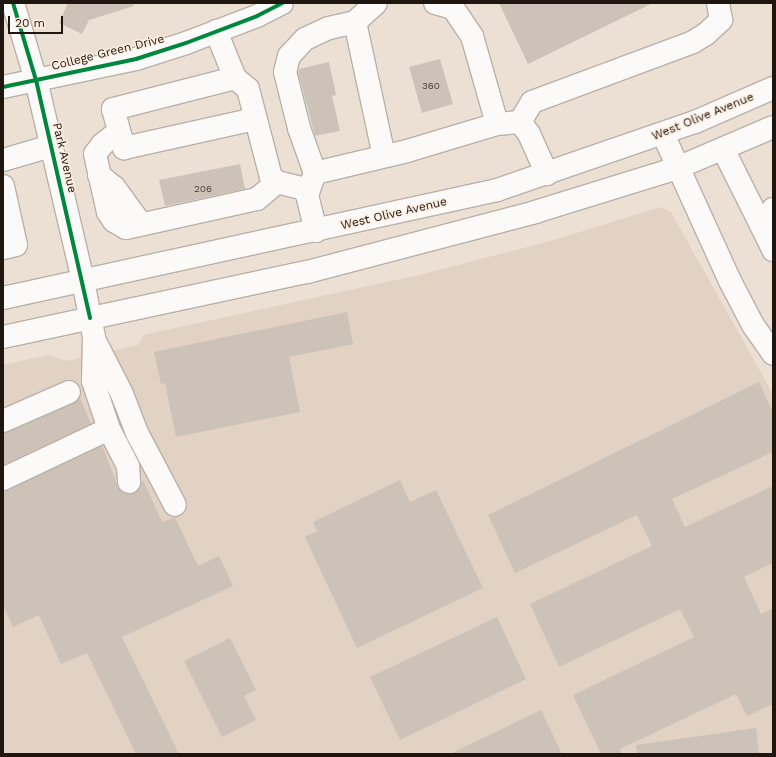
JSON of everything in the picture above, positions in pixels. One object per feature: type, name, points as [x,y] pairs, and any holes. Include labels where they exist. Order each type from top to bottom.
[{"type":"main road","name":"Park Avenue","points":[[13,3],[36,80],[83,281],[92,328]]},
{"type":"main road","name":"College Green Drive","points":[[3,87],[136,59],[216,31],[282,3]]},
{"type":"main road","points":[[316,231],[307,195],[312,181],[285,72],[289,56],[305,39],[329,28],[355,22],[376,3]]},
{"type":"main road","points":[[436,3],[453,8],[472,36],[497,124]]},
{"type":"main road","points":[[520,122],[532,102],[693,42],[706,34],[721,20],[718,3]]},
{"type":"main road","points":[[355,22],[384,156]]},
{"type":"main road","points":[[216,31],[235,78],[248,89],[271,177],[277,182]]},
{"type":"main road","points":[[235,78],[113,109],[124,148],[256,119]]},
{"type":"main road","name":"West Olive Avenue","points":[[3,298],[316,231],[497,190],[663,134],[773,88]]},
{"type":"main road","points":[[119,131],[102,145],[95,154],[104,201],[114,221],[126,228],[258,199],[277,182],[312,181],[384,156],[497,124],[520,122]]},
{"type":"main road","points":[[520,122],[529,134],[547,174]]},
{"type":"main road","points":[[3,337],[92,328],[534,212],[677,168],[773,127]]},
{"type":"main road","points":[[663,134],[677,168],[730,281],[753,325],[773,354]]},
{"type":"main road","points":[[3,160],[51,146]]},
{"type":"main road","points":[[723,148],[767,217],[773,250]]},
{"type":"main road","points":[[3,186],[16,245],[3,248]]},
{"type":"main road","points":[[92,328],[93,382],[109,428],[128,466],[129,482]]},
{"type":"main road","points":[[92,328],[122,394],[137,433],[175,505]]},
{"type":"main road","points":[[3,421],[69,392]]},
{"type":"main road","points":[[3,479],[109,428]]},
{"type":"shaded area","points":[[660,207],[671,212],[773,394],[773,754],[3,754],[3,365],[48,355],[67,361],[138,345],[143,335],[419,275],[554,240]]},
{"type":"building","points":[[68,3],[133,3],[134,6],[89,20],[82,34],[59,23]]},
{"type":"building","points":[[499,3],[653,3],[528,64]]},
{"type":"building","points":[[440,59],[453,104],[422,113],[409,67]]},
{"type":"building","points":[[329,62],[336,95],[332,96],[340,131],[315,136],[298,72],[299,69]]},
{"type":"building","points":[[240,164],[245,189],[165,206],[159,180]]},
{"type":"building","points":[[347,312],[353,344],[289,357],[300,412],[176,437],[165,383],[161,384],[154,352]]},
{"type":"building","points":[[759,382],[773,412],[773,452],[672,499],[685,527],[773,486],[773,563],[744,577],[761,614],[773,608],[773,704],[747,716],[736,694],[620,749],[621,754],[601,754],[573,695],[694,637],[680,609],[559,667],[530,604],[652,546],[637,515],[515,573],[488,515]]},
{"type":"building","points":[[80,398],[91,424],[3,465],[3,433],[74,403]]},
{"type":"building","points":[[102,446],[119,489],[129,494],[136,493],[143,480],[162,522],[175,517],[198,566],[219,556],[233,586],[122,637],[179,754],[136,754],[87,653],[61,664],[39,615],[13,627],[3,605],[3,491]]},
{"type":"building","points":[[400,480],[410,502],[436,490],[483,588],[357,648],[305,537],[317,531],[313,522]]},
{"type":"building","points":[[497,617],[526,679],[400,740],[370,677]]},
{"type":"building","points":[[230,638],[256,690],[244,696],[256,720],[222,737],[184,661]]},
{"type":"building","points":[[541,710],[562,754],[450,754]]},
{"type":"building","points":[[756,728],[759,754],[637,754],[636,745]]},
{"type":"cycle path","points":[[13,3],[36,80],[90,318]]},
{"type":"cycle path","points":[[3,87],[136,59],[186,43],[257,16],[282,3]]}]
